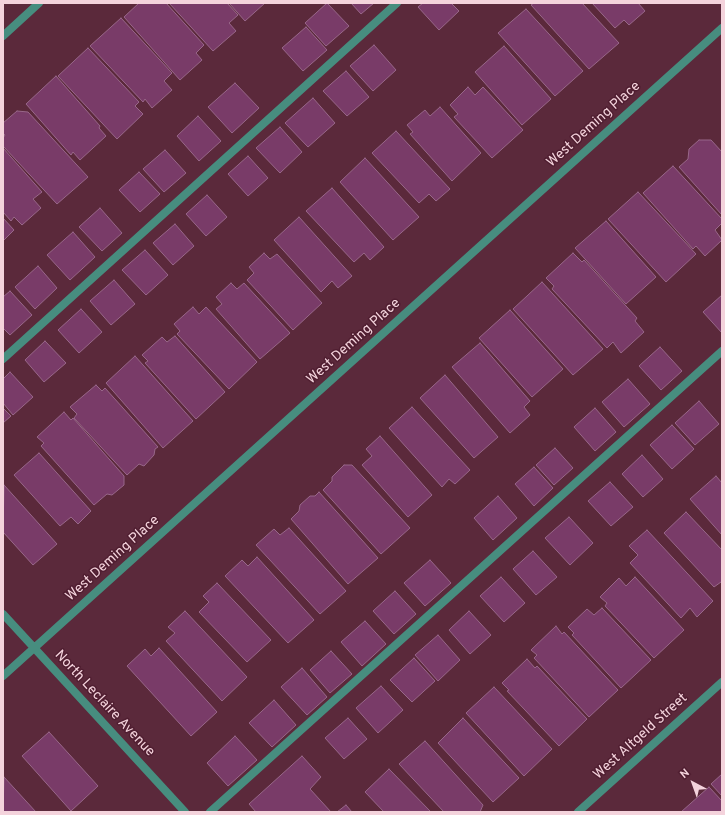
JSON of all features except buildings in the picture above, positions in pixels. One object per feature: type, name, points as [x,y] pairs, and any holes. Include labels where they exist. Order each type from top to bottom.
[{"type":"street","points":[[3,36],[39,3]]},
{"type":"street","points":[[3,359],[397,3]]},
{"type":"street","name":"West Deming Place","points":[[3,676],[722,28]]},
{"type":"street","points":[[210,812],[722,351]]},
{"type":"street","name":"North Leclaire Avenue","points":[[3,614],[185,812]]},
{"type":"street","name":"West Altgeld Street","points":[[578,812],[722,682]]}]
